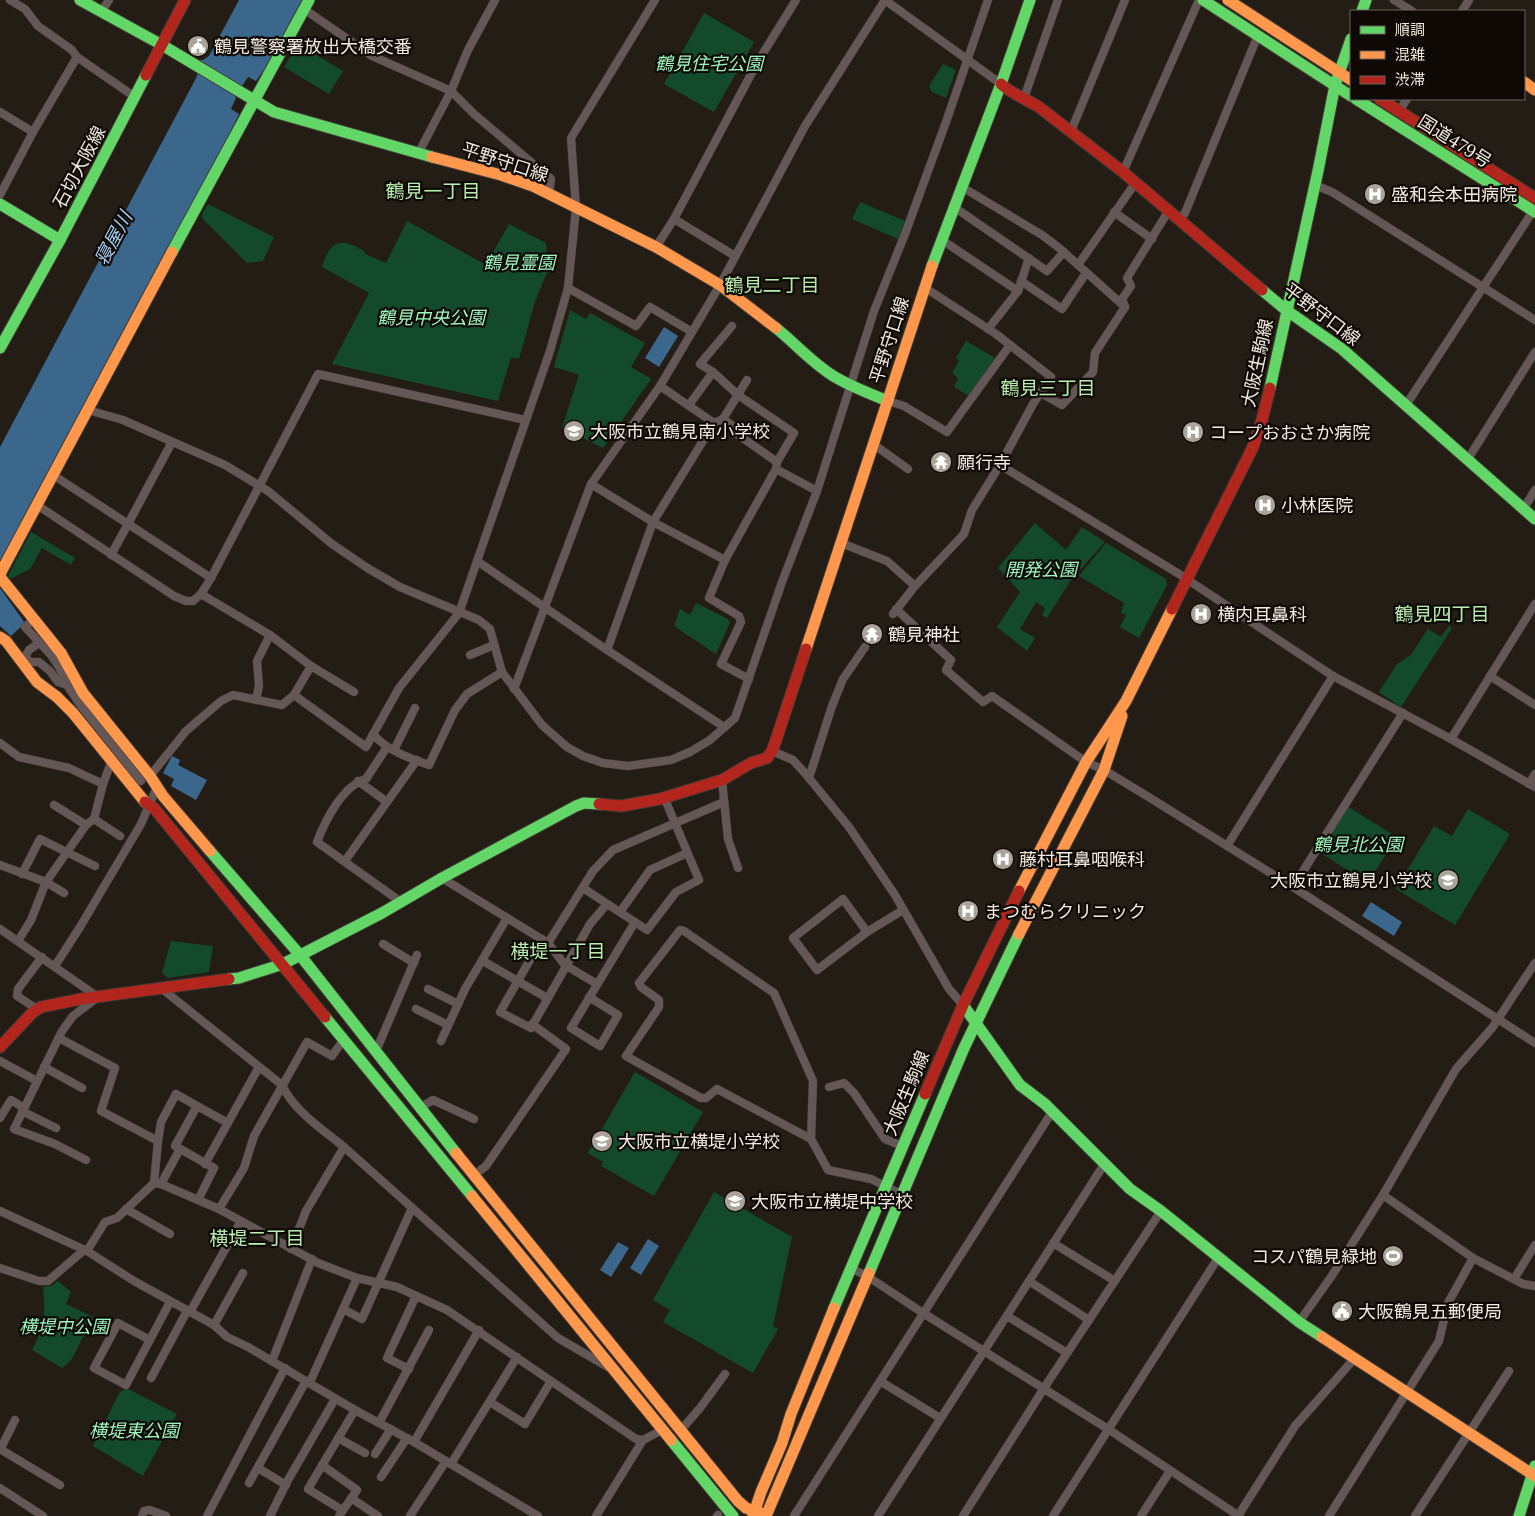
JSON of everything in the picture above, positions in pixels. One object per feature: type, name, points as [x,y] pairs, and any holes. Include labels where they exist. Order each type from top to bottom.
[{"type":"main road","name":"平野守口線","points":[[80,0],[162,45],[274,112],[466,166],[501,174],[533,186],[656,247],[720,285],[778,330],[822,368],[851,386],[888,401],[924,287],[1001,84],[1012,94],[1024,98],[1071,132],[1136,182],[1286,310],[1336,344],[1535,519]]},
{"type":"main road","name":"石切大阪線","points":[[0,348],[60,240],[185,0]]},
{"type":"main road","points":[[1001,84],[1030,0]]},
{"type":"main road","points":[[1203,0],[1350,95]]},
{"type":"main road","points":[[1228,0],[1350,79]]},
{"type":"main road","points":[[307,4],[250,98],[0,575],[66,661],[83,693],[146,778],[157,787],[300,955],[486,1190],[524,1234],[738,1501],[754,1513],[767,1516]]},
{"type":"main road","name":"大阪生駒線","points":[[754,1513],[782,1443],[791,1414],[850,1268],[963,1005],[1086,762],[1126,701],[1253,447],[1262,420],[1338,72],[1350,42]]},
{"type":"main road","name":"国道479号","points":[[1358,100],[1534,212]]},
{"type":"main road","name":"国道479号","points":[[1382,100],[1535,198]]},
{"type":"main road","points":[[0,204],[60,240]]},
{"type":"main road","points":[[0,1047],[32,1012],[41,1006],[239,978],[283,964],[576,806],[584,803],[621,806],[664,797],[722,780],[750,763],[767,758],[772,751],[888,401]]},
{"type":"main road","points":[[0,638],[6,642],[38,682],[77,710],[112,760],[148,805],[154,808],[283,964],[733,1516]]},
{"type":"main road","name":"大阪生駒線","points":[[767,1516],[964,1048],[1014,944],[1104,770],[1126,701]]},
{"type":"main road","points":[[963,1005],[1020,1085],[1052,1112],[1130,1188],[1299,1322],[1406,1393],[1534,1472],[1518,1516]]},
{"type":"street","points":[[10,0],[25,9],[38,26],[72,50],[77,57],[135,97]]},
{"type":"street","points":[[101,12],[109,0]]},
{"type":"street","points":[[419,152],[451,91],[468,50],[495,0]]},
{"type":"street","points":[[294,695],[366,747],[399,688],[459,613],[550,351],[568,288],[576,208],[571,138],[656,0]]},
{"type":"street","points":[[656,247],[674,219],[757,63],[796,0]]},
{"type":"street","points":[[514,689],[591,484],[660,386],[720,285],[805,126],[885,0],[1001,84]]},
{"type":"street","points":[[88,410],[123,420],[225,465],[268,491],[337,547],[369,569],[400,587],[479,620],[490,629],[502,672],[542,725],[553,737],[567,747],[583,756],[603,763],[628,766],[671,760],[710,740],[735,718],[782,582],[817,491],[874,310],[908,225],[988,0]]},
{"type":"street","points":[[1024,98],[1058,0]]},
{"type":"street","points":[[1071,132],[1125,0]]},
{"type":"street","points":[[1123,172],[1199,0]]},
{"type":"street","points":[[1394,0],[1410,10]]},
{"type":"street","points":[[307,4],[372,56],[451,91],[474,114],[551,179],[550,195]]},
{"type":"street","points":[[1180,219],[1185,213],[1258,35]]},
{"type":"street","points":[[0,195],[33,132],[77,57]]},
{"type":"street","points":[[1399,111],[1406,100]]},
{"type":"street","points":[[0,112],[33,132]]},
{"type":"street","points":[[1078,265],[1136,182]]},
{"type":"street","points":[[1314,185],[1332,192],[1535,320]]},
{"type":"street","points":[[962,188],[1042,235],[1064,252],[1125,307]]},
{"type":"street","points":[[954,207],[1046,271],[1064,252]]},
{"type":"street","points":[[1125,307],[1122,299],[1131,286],[1127,278],[1169,210]]},
{"type":"street","points":[[1114,212],[1152,239]]},
{"type":"street","points":[[1406,405],[1483,286],[1534,212]]},
{"type":"street","points":[[674,219],[735,256]]},
{"type":"street","points":[[942,240],[1018,291]]},
{"type":"street","points":[[988,329],[1018,291],[1029,258]]},
{"type":"street","points":[[1021,281],[1062,309],[1086,272]]},
{"type":"street","points":[[924,287],[988,329],[1050,377],[972,510],[964,534],[894,611],[951,660],[946,670],[983,702],[992,696],[1086,762],[1104,770],[1293,887],[1535,1043]]},
{"type":"street","points":[[568,288],[636,326],[650,307],[692,332]]},
{"type":"street","points":[[1041,393],[1062,405],[1093,372],[1095,353],[1125,307]]},
{"type":"street","points":[[732,326],[700,364],[713,372],[738,395],[794,433],[725,560],[709,598],[739,616],[741,622],[721,664],[749,679]]},
{"type":"street","points":[[888,401],[904,406],[947,432],[1010,345]]},
{"type":"street","points":[[1468,459],[1535,352]]},
{"type":"street","points":[[688,406],[713,372]]},
{"type":"street","points":[[37,505],[180,599],[193,601],[201,594],[211,578],[318,374],[525,420]]},
{"type":"street","points":[[607,650],[653,522],[714,423],[723,419],[747,380]]},
{"type":"street","points":[[660,386],[714,423]]},
{"type":"street","points":[[723,419],[737,429],[736,434],[776,466],[817,491]]},
{"type":"street","points":[[111,554],[172,442]]},
{"type":"street","points":[[874,444],[908,469]]},
{"type":"street","points":[[1000,465],[1188,580],[1333,676],[1452,739],[1532,786],[1535,774]]},
{"type":"street","points":[[53,475],[211,578]]},
{"type":"street","points":[[591,484],[653,522],[725,560]]},
{"type":"street","points":[[1524,508],[1535,490]]},
{"type":"street","points":[[841,543],[887,562],[915,586]]},
{"type":"street","points":[[477,561],[544,608],[724,727]]},
{"type":"street","points":[[201,594],[270,635],[311,666],[354,692]]},
{"type":"street","points":[[1452,739],[1535,604]]},
{"type":"street","points":[[34,619],[26,626],[59,667],[77,710],[146,778],[186,731],[221,701],[233,695],[282,705],[294,695],[311,666]]},
{"type":"street","points":[[256,700],[260,686],[257,661],[270,635]]},
{"type":"street","points":[[39,643],[29,650],[26,655],[27,659],[30,662],[39,662],[50,671],[58,682],[67,685]]},
{"type":"street","points":[[470,655],[494,645]]},
{"type":"street","points":[[809,778],[832,706],[843,679],[865,647]]},
{"type":"street","points":[[373,734],[380,742],[390,748],[429,764],[455,710],[467,694],[502,672]]},
{"type":"street","points":[[1227,846],[1333,676]]},
{"type":"street","points":[[1490,676],[1535,705]]},
{"type":"street","points":[[401,902],[317,842],[334,805],[358,781],[366,779],[390,748],[415,708]]},
{"type":"street","points":[[1293,887],[1403,713]]},
{"type":"street","points":[[0,743],[20,757],[69,768],[103,784]]},
{"type":"street","points":[[772,751],[793,760],[849,827],[903,910],[949,989],[963,1005]]},
{"type":"street","points":[[18,941],[31,920],[46,882],[86,825],[94,819],[103,784],[112,760]]},
{"type":"street","points":[[345,861],[417,760]]},
{"type":"street","points":[[722,780],[728,839],[738,868]]},
{"type":"street","points":[[358,781],[387,802]]},
{"type":"street","points":[[55,966],[141,824],[157,787]]},
{"type":"street","points":[[583,888],[647,930],[676,892],[699,880],[664,797]]},
{"type":"street","points":[[607,904],[590,924],[531,1028],[500,1012],[517,982],[593,871],[613,850],[724,802]]},
{"type":"street","points":[[54,805],[86,825]]},
{"type":"street","points":[[94,819],[120,836]]},
{"type":"street","points":[[22,874],[40,840],[95,866]]},
{"type":"street","points":[[620,912],[650,870],[687,853]]},
{"type":"street","points":[[0,865],[46,882],[64,893]]},
{"type":"street","points":[[442,878],[545,941],[565,966],[597,984]]},
{"type":"street","points":[[867,932],[843,899],[793,938],[817,970],[867,932],[903,910]]},
{"type":"street","points":[[441,1041],[465,989],[507,918]]},
{"type":"street","points":[[590,997],[618,1015],[600,1046],[571,1028],[635,922]]},
{"type":"street","points":[[0,929],[98,997],[73,1016],[59,1038],[14,1129],[55,1144],[86,1160]]},
{"type":"street","points":[[811,1139],[717,1089],[706,1098],[701,1098],[626,1056],[659,1007],[659,1000],[641,988],[639,983],[680,930],[774,993],[813,1080],[811,1139],[828,1170],[871,1179],[901,1194]]},
{"type":"street","points":[[383,944],[414,964]]},
{"type":"street","points":[[376,1050],[417,955]]},
{"type":"street","points":[[37,1009],[17,996],[18,989],[42,957]]},
{"type":"street","points":[[483,961],[547,998]]},
{"type":"street","points":[[1299,1322],[1331,1277],[1383,1195],[1456,1069],[1469,1056],[1498,1019],[1535,963]]},
{"type":"street","points":[[161,988],[282,1085],[286,1094],[314,1122],[558,1338],[612,1369]]},
{"type":"street","points":[[428,989],[458,1004]]},
{"type":"street","points":[[416,1009],[448,1025]]},
{"type":"street","points":[[474,1175],[486,1166],[566,1049],[532,1024]]},
{"type":"street","points":[[59,1038],[114,1068],[101,1111],[158,1141]]},
{"type":"street","points":[[219,1209],[244,1168],[254,1136],[307,1042],[332,1056],[344,1039]]},
{"type":"street","points":[[0,1061],[37,1081]]},
{"type":"street","points":[[44,1067],[82,1088]]},
{"type":"street","points":[[205,1164],[259,1067]]},
{"type":"street","points":[[829,1087],[844,1083],[854,1093],[885,1139],[902,1146]]},
{"type":"street","points":[[158,1183],[158,1141],[161,1122],[176,1094],[228,1123]]},
{"type":"street","points":[[0,1118],[11,1100],[56,1128]]},
{"type":"street","points":[[420,1106],[433,1100],[474,1119]]},
{"type":"street","points":[[197,1106],[175,1146],[214,1168],[198,1200]]},
{"type":"street","points":[[794,1516],[1052,1112]]},
{"type":"street","points":[[291,1249],[306,1212],[344,1147]]},
{"type":"street","points":[[0,1268],[39,1281],[48,1281],[85,1251],[105,1222],[117,1218],[158,1183],[180,1149]]},
{"type":"street","points":[[878,1516],[1105,1163]]},
{"type":"street","points":[[158,1183],[219,1209],[312,1259],[357,1278],[397,1287],[447,1310],[479,1330],[636,1439],[642,1440]]},
{"type":"street","points":[[474,1198],[486,1190]]},
{"type":"street","points":[[1383,1195],[1473,1258],[1523,1284],[1535,1286]]},
{"type":"street","points":[[343,1308],[362,1319],[412,1208]]},
{"type":"street","points":[[126,1209],[170,1234]]},
{"type":"street","points":[[0,1211],[85,1251],[170,1302],[214,1325],[227,1337],[308,1381],[538,1516]]},
{"type":"street","points":[[963,1516],[1044,1388],[1161,1211]]},
{"type":"street","points":[[151,1378],[241,1221]]},
{"type":"street","points":[[1053,1244],[1115,1281]]},
{"type":"street","points":[[1514,1279],[1535,1245]]},
{"type":"street","points":[[1053,1516],[1218,1258]]},
{"type":"street","points":[[1329,1516],[1439,1340],[1448,1303],[1473,1258]]},
{"type":"street","points":[[272,1361],[312,1259]]},
{"type":"street","points":[[850,1268],[867,1276],[1044,1388],[1239,1516],[1295,1426],[1354,1359]]},
{"type":"street","points":[[214,1325],[243,1273]]},
{"type":"street","points":[[250,1483],[308,1381],[357,1278]]},
{"type":"street","points":[[1028,1281],[1089,1320]]},
{"type":"street","points":[[409,1369],[387,1358],[416,1296]]},
{"type":"street","points":[[150,1340],[118,1323],[94,1368],[126,1385],[150,1340],[170,1302]]},
{"type":"street","points":[[1006,1316],[1067,1353]]},
{"type":"street","points":[[379,1423],[429,1330]]},
{"type":"street","points":[[381,1477],[410,1440],[479,1330]]},
{"type":"street","points":[[410,1516],[449,1463],[490,1402],[517,1357]]},
{"type":"street","points":[[207,1516],[285,1368]]},
{"type":"street","points":[[1415,1516],[1509,1371]]},
{"type":"street","points":[[677,1448],[700,1408],[725,1374]]},
{"type":"street","points":[[490,1402],[525,1424],[551,1381]]},
{"type":"street","points":[[880,1381],[940,1418]]},
{"type":"street","points":[[270,1516],[335,1398]]},
{"type":"street","points":[[322,1464],[357,1490],[341,1513],[308,1488],[322,1464],[355,1410]]},
{"type":"street","points":[[15,1420],[0,1450],[60,1485]]},
{"type":"street","points":[[375,1454],[391,1429]]},
{"type":"street","points":[[596,1516],[642,1440],[662,1430]]},
{"type":"street","points":[[338,1438],[365,1453]]},
{"type":"street","points":[[258,1468],[286,1485]]},
{"type":"street","points":[[1141,1516],[1170,1471]]},
{"type":"street","points":[[0,1488],[43,1516]]},
{"type":"street","points":[[351,1498],[378,1516]]},
{"type":"street","points":[[142,1516],[144,1511],[150,1510],[166,1516]]},
{"type":"green space","name":"鶴見住宅公園","points":[[704,13],[754,42],[714,112],[664,84]]},
{"type":"green space","points":[[298,44],[343,71],[329,94],[284,67]]},
{"type":"green space","points":[[943,64],[956,70],[946,98],[932,92],[929,86]]},
{"type":"green space","points":[[860,202],[905,221],[898,239],[852,219]]},
{"type":"green space","points":[[208,204],[274,237],[263,261],[247,263],[202,218]]},
{"type":"green space","name":"鶴見中央公園","points":[[407,221],[486,265],[509,224],[546,243],[547,272],[535,302],[519,359],[511,357],[498,401],[332,364],[369,293],[322,267],[327,254],[335,245],[344,243],[352,245],[365,252],[365,254],[386,263]]},
{"type":"green space","points":[[570,310],[586,319],[590,313],[645,343],[631,367],[651,379],[603,448],[562,428],[579,375],[554,367]]},
{"type":"green space","points":[[966,341],[995,358],[969,396],[954,387],[958,378],[952,373],[959,361],[956,358]]},
{"type":"green space","name":"開発公園","points":[[1035,523],[1066,550],[1082,527],[1105,542],[1070,581],[1047,618],[1042,615],[1045,608],[1036,602],[1020,629],[1035,638],[1027,651],[997,627],[1020,592],[998,568]]},
{"type":"green space","points":[[31,532],[75,558],[71,565],[42,548],[30,569],[10,579],[8,576]]},
{"type":"green space","points":[[1106,543],[1166,579],[1167,585],[1139,638],[1120,627],[1126,615],[1121,613],[1124,603],[1079,576]]},
{"type":"green space","points":[[696,603],[728,619],[730,623],[716,654],[674,626],[680,609],[690,615]]},
{"type":"green space","points":[[1449,626],[1452,628],[1401,707],[1379,692],[1397,664],[1411,655],[1428,629],[1441,637]]},
{"type":"green space","name":"鶴見北公園","points":[[1347,806],[1397,837],[1368,883],[1319,852]]},
{"type":"green space","points":[[1468,809],[1510,834],[1455,925],[1396,889],[1434,826],[1452,836]]},
{"type":"green space","points":[[171,941],[213,946],[209,972],[168,978],[162,973]]},
{"type":"green space","points":[[635,1072],[703,1112],[654,1196],[601,1166],[603,1162],[588,1153]]},
{"type":"green space","points":[[714,1192],[792,1237],[773,1326],[778,1329],[753,1373],[663,1322],[670,1310],[653,1300]]},
{"type":"green space","name":"横堤中公園","points":[[58,1281],[71,1292],[66,1304],[93,1317],[72,1359],[62,1368],[32,1350],[43,1320],[43,1287],[51,1286]]},
{"type":"green space","name":"横堤東公園","points":[[126,1388],[177,1414],[143,1476],[93,1446],[119,1393]]},
{"type":"water","name":"寝屋川","points":[[239,0],[302,0],[268,64],[256,81],[248,77],[235,97],[231,109],[239,114],[217,160],[123,331],[0,564],[0,447],[194,82],[197,76],[199,60],[209,56]]},
{"type":"water","points":[[664,327],[678,336],[659,367],[645,358]]},
{"type":"water","points":[[0,588],[25,623],[11,636],[0,626]]},
{"type":"water","points":[[172,756],[180,760],[178,765],[207,780],[196,800],[171,786],[174,779],[163,773]]},
{"type":"water","points":[[1371,902],[1402,922],[1394,936],[1362,916]]},
{"type":"water","points":[[648,1239],[659,1246],[641,1275],[630,1268]]},
{"type":"water","points":[[618,1242],[629,1248],[611,1277],[600,1270]]},
{"type":"traffic: fast","points":[[80,0],[162,45],[274,112],[432,157]]},
{"type":"traffic: fast","points":[[172,252],[309,0]]},
{"type":"traffic: fast","points":[[932,266],[1001,84],[1030,0]]},
{"type":"traffic: fast","points":[[1203,0],[1350,95]]},
{"type":"traffic: fast","points":[[1362,10],[1366,0]]},
{"type":"traffic: fast","points":[[1270,388],[1335,85],[1350,42]]},
{"type":"traffic: fast","points":[[0,348],[60,240],[146,75]]},
{"type":"traffic: fast","points":[[1358,100],[1535,212]]},
{"type":"traffic: fast","points":[[0,204],[60,240]]},
{"type":"traffic: fast","points":[[1262,290],[1286,310],[1342,349],[1535,519]]},
{"type":"traffic: fast","points":[[776,328],[827,372],[841,381],[888,401]]},
{"type":"traffic: fast","points":[[229,979],[239,978],[283,964],[382,913],[442,878],[576,806],[584,803],[599,804]]},
{"type":"traffic: fast","points":[[210,851],[300,955],[456,1153]]},
{"type":"traffic: fast","points":[[869,1273],[964,1048],[1019,934]]},
{"type":"traffic: fast","points":[[963,1005],[1020,1085],[1045,1104],[1130,1189],[1161,1211],[1299,1322],[1322,1337]]},
{"type":"traffic: fast","points":[[325,1017],[472,1196]]},
{"type":"traffic: fast","points":[[834,1308],[925,1094]]},
{"type":"traffic: fast","points":[[671,1440],[733,1516]]},
{"type":"traffic: fast","points":[[1519,1516],[1535,1466]]},
{"type":"traffic: slow","points":[[1228,0],[1350,79]]},
{"type":"traffic: slow","points":[[1525,83],[1535,90]]},
{"type":"traffic: slow","points":[[432,157],[501,175],[533,186],[656,247],[720,285],[776,328]]},
{"type":"traffic: slow","points":[[0,574],[172,252]]},
{"type":"traffic: slow","points":[[806,649],[932,266]]},
{"type":"traffic: slow","points":[[0,577],[61,653],[83,693],[150,776],[163,796],[210,851]]},
{"type":"traffic: slow","points":[[1019,891],[1086,762],[1126,701],[1172,609]]},
{"type":"traffic: slow","points":[[0,637],[6,641],[37,682],[57,697],[73,713],[145,802]]},
{"type":"traffic: slow","points":[[1019,934],[1104,770],[1122,716]]},
{"type":"traffic: slow","points":[[456,1153],[738,1501],[746,1508],[761,1513]]},
{"type":"traffic: slow","points":[[472,1196],[671,1440]]},
{"type":"traffic: slow","points":[[766,1516],[869,1273]]},
{"type":"traffic: slow","points":[[753,1516],[782,1443],[791,1414],[834,1308]]},
{"type":"traffic: slow","points":[[1322,1337],[1535,1476]]},
{"type":"traffic: jam","points":[[146,75],[185,0]]},
{"type":"traffic: jam","points":[[1001,84],[1014,94],[1039,107],[1123,172],[1262,290]]},
{"type":"traffic: jam","points":[[1382,100],[1535,198]]},
{"type":"traffic: jam","points":[[1172,609],[1253,447],[1270,388]]},
{"type":"traffic: jam","points":[[599,804],[621,806],[660,799],[722,780],[751,763],[767,758],[776,740],[806,649]]},
{"type":"traffic: jam","points":[[145,802],[154,808],[325,1017]]},
{"type":"traffic: jam","points":[[925,1094],[963,1005],[1019,891]]},
{"type":"traffic: jam","points":[[0,1047],[32,1013],[41,1007],[81,999],[229,979]]},
{"type":"place","name":"鶴見警察署放出大橋交番","points":[[198,46]]},
{"type":"place","name":"盛和会本田病院","points":[[1375,194]]},
{"type":"place","name":"大阪市立鶴見南小学校","points":[[574,431]]},
{"type":"place","name":"コープおおさか病院","points":[[1193,432]]},
{"type":"place","name":"願行寺","points":[[941,462]]},
{"type":"place","name":"小林医院","points":[[1265,505]]},
{"type":"place","name":"横内耳鼻科","points":[[1201,614]]},
{"type":"place","name":"鶴見神社","points":[[872,634]]},
{"type":"place","name":"藤村耳鼻咽喉科","points":[[1003,859]]},
{"type":"place","name":"大阪市立鶴見小学校","points":[[1448,880]]},
{"type":"place","name":"まつむらクリニック","points":[[968,911]]},
{"type":"place","name":"大阪市立横堤小学校","points":[[602,1141]]},
{"type":"place","name":"大阪市立横堤中学校","points":[[735,1201]]},
{"type":"place","name":"コスパ鶴見緑地","points":[[1393,1256]]},
{"type":"place","name":"大阪鶴見五郵便局","points":[[1342,1311]]},
{"type":"district","name":"鶴見一丁目","points":[[433,191]]},
{"type":"district","name":"鶴見二丁目","points":[[772,285]]},
{"type":"district","name":"鶴見三丁目","points":[[1048,388]]},
{"type":"district","name":"鶴見四丁目","points":[[1442,614]]},
{"type":"district","name":"横堤一丁目","points":[[558,951]]},
{"type":"district","name":"横堤二丁目","points":[[257,1238]]},
{"type":"park label","name":"鶴見霊園","points":[[519,262]]}]
